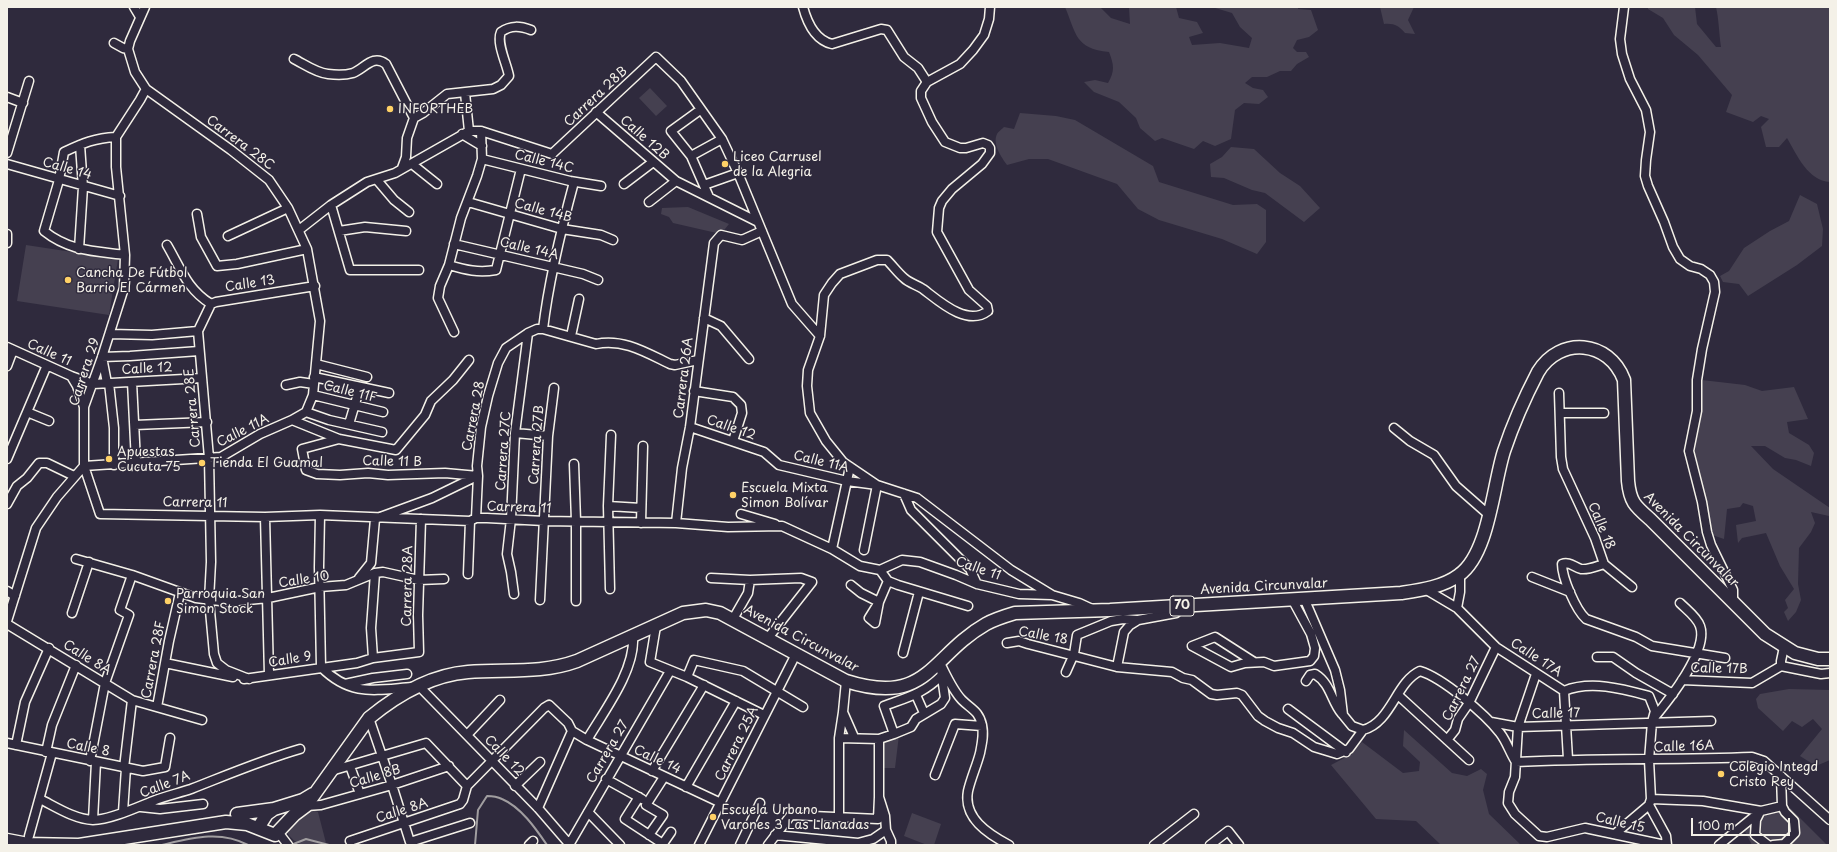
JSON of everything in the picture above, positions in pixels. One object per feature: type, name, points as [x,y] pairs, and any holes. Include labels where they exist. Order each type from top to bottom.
[{"type":"main road","name":"Avenida Circunvalar","points":[[281,838],[294,815],[306,806],[369,718],[417,686],[450,674],[560,668],[683,614],[695,611],[720,612],[846,681],[868,687],[887,689],[898,688],[941,669],[973,633],[986,624],[1015,614],[1093,609],[1183,606],[1401,592],[1426,589],[1460,575],[1474,557],[1482,543],[1498,470],[1507,444],[1538,372],[1546,360],[1559,350],[1580,347],[1590,348],[1600,352],[1612,360],[1621,371],[1624,380],[1628,481],[1630,495],[1635,507],[1650,519],[1765,634],[1784,647],[1807,658],[1830,659]]},
{"type":"main road","name":"Avenida Circunvalar","points":[[261,824],[267,814],[274,809],[303,800],[316,792]]},
{"type":"main road","points":[[237,814],[274,809]]},
{"type":"main road","name":"70","points":[[7,832],[29,836],[60,838],[119,839],[237,814],[261,824],[281,838]]},
{"type":"main road","name":"70","points":[[7,840],[28,844],[90,844],[226,822],[261,824]]},
{"type":"street","points":[[134,7],[140,17]]},
{"type":"street","points":[[114,44],[128,49],[145,7]]},
{"type":"street","points":[[803,7],[812,31],[828,43],[832,44],[880,29],[887,30],[904,57],[918,68],[927,82]]},
{"type":"street","points":[[990,7],[989,19],[984,35],[973,50],[960,64],[927,82],[921,92],[921,98],[938,134],[945,142],[960,148],[966,148],[983,143],[988,145],[990,148],[990,153],[982,164],[952,189],[942,201],[939,208],[937,232],[969,290],[987,306],[988,311],[983,315],[975,316],[965,315],[950,308],[904,278],[887,260],[877,260],[840,274],[824,295],[820,336],[810,359],[807,386],[810,413],[832,449],[843,462],[877,485],[917,498],[1011,570],[1052,595]]},
{"type":"street","points":[[1624,7],[1620,39],[1622,54],[1630,79],[1646,110],[1650,132],[1646,160],[1646,176],[1648,186],[1673,247],[1680,259],[1690,266],[1701,269],[1710,275],[1714,282],[1715,292],[1702,349],[1697,380],[1697,411],[1689,451],[1712,545],[1733,590],[1733,603]]},
{"type":"street","points":[[402,168],[406,157],[407,138],[414,118],[423,113],[447,94],[465,93],[501,85],[510,76],[500,46],[499,36],[501,32],[513,26],[531,30]]},
{"type":"street","name":"Carrera 28C","points":[[128,49],[135,72],[146,89],[226,146],[269,180],[288,208],[299,230],[307,249],[315,286],[320,321],[313,396],[306,412]]},
{"type":"street","name":"Carrera 28B","points":[[481,131],[552,154],[656,57],[681,81],[700,110]]},
{"type":"street","points":[[294,59],[317,71],[327,74],[353,73],[373,60],[382,61],[386,64],[393,76],[414,118]]},
{"type":"street","points":[[7,153],[29,81]]},
{"type":"street","points":[[125,255],[79,249],[56,241],[44,231],[59,180],[64,152],[99,138],[116,136],[146,89]]},
{"type":"street","points":[[465,93],[465,133]]},
{"type":"street","points":[[7,97],[23,103]]},
{"type":"street","points":[[709,197],[691,156],[671,131],[700,110],[722,139],[738,173],[792,304],[820,336]]},
{"type":"street","name":"Calle 12B","points":[[596,112],[676,181],[758,222]]},
{"type":"street","points":[[299,230],[331,205],[367,182],[396,173],[402,168],[412,164],[465,133],[481,131],[482,159],[478,176],[461,218],[449,265],[440,286],[438,298],[454,332]]},
{"type":"street","points":[[465,133],[482,146]]},
{"type":"street","name":"Carrera 29","points":[[84,466],[84,407],[110,334],[124,288],[125,255],[116,167],[116,136]]},
{"type":"street","points":[[691,156],[722,139]]},
{"type":"street","points":[[79,249],[83,187],[80,145]]},
{"type":"street","name":"Calle 14C","points":[[482,159],[574,182],[601,186]]},
{"type":"street","points":[[624,184],[653,162]]},
{"type":"street","name":"Calle 14","points":[[7,164],[83,187],[120,196]]},
{"type":"street","points":[[412,164],[437,184]]},
{"type":"street","points":[[449,265],[467,271],[481,272],[496,270],[521,169]]},
{"type":"street","points":[[704,185],[738,173]]},
{"type":"street","points":[[377,180],[394,200],[409,212]]},
{"type":"street","points":[[649,202],[676,181]]},
{"type":"street","points":[[574,182],[562,229],[543,329],[596,344],[604,342],[630,346],[643,350],[670,364],[675,365],[698,360]]},
{"type":"street","name":"Calle 14B","points":[[468,202],[562,229],[601,235],[613,240]]},
{"type":"street","points":[[331,205],[350,270],[419,270]]},
{"type":"street","points":[[228,236],[288,208]]},
{"type":"street","points":[[197,214],[201,237],[218,266],[237,264],[307,249]]},
{"type":"street","points":[[339,231],[365,227],[406,231]]},
{"type":"street","name":"Carrera 26A","points":[[676,523],[714,242],[717,237],[721,235],[742,240],[762,231]]},
{"type":"street","points":[[7,234],[7,243]]},
{"type":"street","name":"Calle 14A","points":[[454,244],[583,274],[598,280]]},
{"type":"street","points":[[168,245],[191,288],[198,296],[211,304]]},
{"type":"street","name":"Calle 13","points":[[198,330],[211,304],[236,297],[315,286]]},
{"type":"street","points":[[571,336],[579,299]]},
{"type":"street","points":[[704,318],[721,326],[749,360]]},
{"type":"street","name":"Carrera 28","points":[[468,574],[478,476],[477,466],[481,427],[498,363],[506,348],[528,333],[537,329],[543,329]]},
{"type":"street","points":[[110,334],[152,335],[198,330]]},
{"type":"street","name":"Carrera 28E","points":[[198,330],[209,458],[211,562],[209,600],[214,654],[217,663],[226,670],[249,679]]},
{"type":"street","name":"Carrera 27C","points":[[514,594],[507,554],[511,519],[515,433],[528,333]]},
{"type":"street","points":[[7,366],[10,349]]},
{"type":"street","name":"Calle 11","points":[[10,349],[71,376],[77,386],[84,407]]},
{"type":"street","points":[[114,465],[114,428],[108,383],[102,357],[199,351]]},
{"type":"street","points":[[292,420],[339,439],[396,450],[425,415],[431,401],[453,380],[469,360]]},
{"type":"street","points":[[316,364],[367,377]]},
{"type":"street","points":[[7,459],[10,444],[27,412],[47,365]]},
{"type":"street","points":[[71,376],[93,384]]},
{"type":"street","name":"Calle 12","points":[[93,384],[202,378]]},
{"type":"street","points":[[286,385],[314,380],[360,387],[389,394]]},
{"type":"street","points":[[132,382],[136,462]]},
{"type":"street","points":[[349,424],[360,387]]},
{"type":"street","name":"Carrera 27B","points":[[540,600],[548,436],[554,388]]},
{"type":"street","points":[[694,391],[732,397],[741,405],[742,413],[733,441]]},
{"type":"street","name":"Calle 18","points":[[1559,393],[1560,456],[1563,469],[1604,564],[1581,569],[1568,563],[1562,564],[1570,592],[1580,613],[1586,619],[1636,637],[1652,646],[1725,658]]},
{"type":"street","name":"Calle 11F","points":[[313,396],[383,412]]},
{"type":"street","points":[[27,412],[49,421]]},
{"type":"street","points":[[292,420],[306,412],[329,420],[382,432]]},
{"type":"street","points":[[1560,413],[1604,413]]},
{"type":"street","name":"Calle 11A","points":[[84,466],[221,457],[260,434],[292,420]]},
{"type":"street","points":[[135,425],[207,422]]},
{"type":"street","name":"Calle 12","points":[[690,427],[764,452]]},
{"type":"street","points":[[1394,428],[1410,441],[1434,455],[1456,486],[1489,515]]},
{"type":"street","points":[[515,433],[548,436]]},
{"type":"street","points":[[610,435],[608,506],[610,589]]},
{"type":"street","name":"Calle 11 B","points":[[339,439],[302,449],[306,470],[317,474],[340,475],[368,473],[388,475],[445,473],[478,476]]},
{"type":"street","points":[[641,523],[643,446]]},
{"type":"street","name":"Calle 11A","points":[[764,452],[779,465],[847,481],[877,485]]},
{"type":"street","points":[[7,504],[17,486],[27,478],[39,463],[47,463],[74,476]]},
{"type":"street","points":[[574,464],[576,601]]},
{"type":"street","points":[[7,622],[36,528],[57,497],[84,466]]},
{"type":"street","name":"Carrera 11","points":[[84,466],[100,514],[511,519],[576,522],[676,523],[728,527],[782,526],[797,532],[813,542],[832,549],[860,566],[880,570]]},
{"type":"street","points":[[832,549],[850,467]]},
{"type":"street","points":[[358,580],[371,563],[375,518],[432,498],[478,476]]},
{"type":"street","points":[[864,550],[877,485]]},
{"type":"street","points":[[904,494],[911,510],[970,569],[976,584]]},
{"type":"street","points":[[608,506],[641,508]]},
{"type":"street","points":[[741,514],[757,520],[782,526]]},
{"type":"street","points":[[320,516],[321,667],[331,676],[345,684],[366,691],[417,686]]},
{"type":"street","points":[[265,517],[269,675]]},
{"type":"street","name":"Carrera 28A","points":[[419,652],[421,519]]},
{"type":"street","name":"Calle 10","points":[[76,559],[132,575],[180,593],[209,600],[228,602],[268,598],[320,588],[346,585],[375,573],[383,572],[419,580],[444,579]]},
{"type":"street","name":"Calle 11","points":[[880,570],[902,560],[920,562],[976,584],[1019,594],[1052,595],[1093,609]]},
{"type":"street","points":[[72,613],[89,562]]},
{"type":"street","points":[[1604,564],[1632,587]]},
{"type":"street","points":[[880,570],[888,581],[919,592],[968,606]]},
{"type":"street","points":[[373,658],[371,628],[375,573]]},
{"type":"street","points":[[93,820],[93,761],[105,683],[129,615],[120,610],[132,575]]},
{"type":"street","points":[[1457,608],[1460,592],[1460,575]]},
{"type":"street","points":[[1532,577],[1570,592]]},
{"type":"street","points":[[711,578],[750,580],[801,578],[812,582],[768,638]]},
{"type":"street","points":[[733,618],[749,589],[750,580]]},
{"type":"street","points":[[872,620],[888,581]]},
{"type":"street","points":[[850,585],[861,593],[879,602]]},
{"type":"street","name":"Calle 17A","points":[[1426,589],[1457,608],[1496,647],[1564,691],[1574,687],[1618,688],[1649,696],[1655,711],[1652,722]]},
{"type":"street","points":[[7,591],[15,596]]},
{"type":"street","points":[[903,653],[919,592]]},
{"type":"street","name":"Carrera 28F","points":[[157,707],[180,593]]},
{"type":"street","points":[[1254,662],[1215,637],[1192,646],[1231,667],[1254,662],[1264,662],[1274,666],[1310,661],[1314,656],[1315,648],[1298,598]]},
{"type":"street","points":[[1298,598],[1335,670],[1340,690],[1342,715]]},
{"type":"street","points":[[1666,845],[1666,836],[1650,802],[1648,760],[1652,722],[1673,694],[1698,653],[1702,636],[1701,626],[1697,620],[1680,603]]},
{"type":"street","points":[[1066,672],[1074,654],[1077,636],[1111,621],[1123,619],[1138,620],[1176,613],[1183,606]]},
{"type":"street","points":[[1116,667],[1124,632],[1130,625],[1138,620]]},
{"type":"street","name":"Calle 8A","points":[[7,622],[132,700],[202,720]]},
{"type":"street","points":[[656,626],[650,662],[687,677],[764,715]]},
{"type":"street","points":[[587,740],[625,674],[632,654],[633,637]]},
{"type":"street","name":"Calle 18","points":[[1008,643],[1019,641],[1074,654],[1116,667],[1172,672],[1183,678],[1192,680],[1211,694],[1217,695],[1237,693],[1242,695],[1258,716],[1278,728],[1293,732],[1314,747],[1337,754],[1346,752]]},
{"type":"street","name":"Carrera 27","points":[[1447,740],[1455,730],[1458,719],[1469,703],[1496,647]]},
{"type":"street","points":[[1784,647],[1780,661],[1781,666],[1821,674],[1830,673]]},
{"type":"street","points":[[16,745],[25,702],[49,648]]},
{"type":"street","name":"Calle 9","points":[[165,663],[236,678],[249,679],[321,667],[357,663],[373,658],[419,652]]},
{"type":"street","name":"Carrera 25A","points":[[699,845],[796,654]]},
{"type":"street","points":[[1597,658],[1613,657],[1636,673],[1673,694]]},
{"type":"street","points":[[687,677],[694,660],[743,671],[803,708]]},
{"type":"street","points":[[29,836],[40,799],[49,753],[52,725],[76,665]]},
{"type":"street","name":"Calle 17B","points":[[1682,680],[1752,683],[1781,666]]},
{"type":"street","points":[[894,734],[884,706],[916,695],[930,687],[941,669]]},
{"type":"street","points":[[839,738],[854,737],[879,739],[911,727],[916,719],[941,704],[945,698],[941,669]]},
{"type":"street","points":[[941,669],[962,700],[974,709],[982,726],[984,738],[978,763],[968,792],[970,812],[993,841],[1009,845]]},
{"type":"street","points":[[1288,709],[1346,752],[1363,730],[1378,722],[1415,673],[1420,670],[1448,687],[1490,722],[1500,734],[1516,762]]},
{"type":"street","name":"Carrera 27","points":[[569,845],[619,756],[670,671]]},
{"type":"street","points":[[345,684],[373,678],[407,674]]},
{"type":"street","points":[[1306,681],[1310,675],[1315,674],[1322,678],[1331,692],[1335,706],[1342,715],[1352,726],[1363,730]]},
{"type":"street","points":[[1516,762],[1518,726],[1536,674]]},
{"type":"street","points":[[839,817],[839,738],[846,681]]},
{"type":"street","points":[[652,771],[704,685]]},
{"type":"street","name":"Calle 12","points":[[417,686],[538,808],[569,845]]},
{"type":"street","points":[[1564,691],[1568,760]]},
{"type":"street","points":[[916,695],[924,713]]},
{"type":"street","points":[[1398,695],[1468,760]]},
{"type":"street","points":[[123,812],[125,768],[132,700]]},
{"type":"street","points":[[467,735],[500,700]]},
{"type":"street","points":[[686,787],[736,701]]},
{"type":"street","name":"Calle 14","points":[[491,761],[544,708],[549,705],[568,723],[572,731],[587,740],[721,803]]},
{"type":"street","points":[[843,712],[854,737]]},
{"type":"street","points":[[369,718],[383,756],[410,842],[470,823]]},
{"type":"street","name":"Calle 17","points":[[1490,722],[1518,726],[1567,726],[1711,721]]},
{"type":"street","points":[[935,775],[955,724],[982,726]]},
{"type":"street","points":[[538,808],[572,731]]},
{"type":"street","name":"Calle 8","points":[[7,743],[49,753],[143,771],[165,767],[170,738]]},
{"type":"street","points":[[768,845],[791,815],[878,819],[879,739]]},
{"type":"street","points":[[331,771],[426,743],[467,786],[491,761]]},
{"type":"street","name":"Calle 7A","points":[[40,799],[78,817],[93,820],[141,808],[153,801],[191,789],[266,759],[300,749]]},
{"type":"street","name":"Calle 16A","points":[[1516,762],[1752,757],[1764,761],[1830,820]]},
{"type":"street","points":[[516,786],[540,762]]},
{"type":"street","name":"Calle 15","points":[[1516,762],[1515,777],[1509,792],[1508,803],[1515,814],[1539,836],[1547,837],[1585,828],[1616,833],[1666,845]]},
{"type":"street","points":[[350,766],[360,794]]},
{"type":"street","name":"Calle 8B","points":[[306,806],[321,805],[392,785],[449,766]]},
{"type":"street","points":[[1773,845],[1784,844],[1795,833],[1794,821],[1785,812],[1782,806],[1781,776]]},
{"type":"street","points":[[649,835],[663,815],[646,805],[664,777]]},
{"type":"street","points":[[606,779],[648,802]]},
{"type":"street","name":"Calle 8A","points":[[350,841],[460,804],[463,800],[467,786]]},
{"type":"street","points":[[639,797],[626,819],[663,844],[670,832]]},
{"type":"street","points":[[879,798],[885,816],[886,830],[891,841],[891,845]]},
{"type":"street","points":[[1616,833],[1650,802],[1703,801],[1761,811],[1782,806]]},
{"type":"street","points":[[740,845],[760,803]]},
{"type":"street","points":[[141,808],[160,809],[203,804]]},
{"type":"street","points":[[1719,845],[1761,811]]},
{"type":"street","points":[[1761,811],[1756,820],[1755,835],[1768,845]]},
{"type":"street","points":[[588,812],[620,845]]},
{"type":"street","points":[[1154,845],[1194,814]]},
{"type":"street","points":[[775,835],[804,842],[858,843],[867,841],[886,830]]},
{"type":"street","points":[[1210,845],[1228,831],[1238,845]]},
{"type":"shaded area","points":[[1065,7],[1100,7],[1111,18],[1130,24],[1129,7],[1176,7],[1179,18],[1197,22],[1203,33],[1189,37],[1192,45],[1220,43],[1249,48],[1252,38],[1240,27],[1232,13],[1212,7],[1298,7],[1298,9],[1311,10],[1318,30],[1309,37],[1297,40],[1293,48],[1297,52],[1306,52],[1309,57],[1297,64],[1291,71],[1280,71],[1267,77],[1252,77],[1245,83],[1253,88],[1263,90],[1268,97],[1259,104],[1244,103],[1235,110],[1231,139],[1215,146],[1203,141],[1194,149],[1162,138],[1155,141],[1140,128],[1136,118],[1119,102],[1094,92],[1084,82],[1095,80],[1108,83],[1113,71],[1112,61],[1109,52],[1089,47],[1078,38]]},
{"type":"shaded area","points":[[1380,7],[1414,7],[1408,20],[1415,34],[1405,33],[1398,27],[1384,24]]},
{"type":"shaded area","points":[[1648,7],[1695,7],[1697,24],[1716,47],[1721,47],[1716,7],[1830,7],[1830,182],[1822,181],[1809,172],[1799,159],[1787,138],[1779,147],[1766,147],[1761,127],[1769,119],[1761,116],[1753,122],[1726,112],[1732,95],[1698,55],[1674,35],[1663,18],[1648,9]]},
{"type":"shaded area","points":[[650,88],[667,106],[656,116],[639,98]]},
{"type":"shaded area","points":[[1020,113],[1056,116],[1075,120],[1153,166],[1159,182],[1233,205],[1257,204],[1266,210],[1266,242],[1257,254],[1222,239],[1159,220],[1138,209],[1117,184],[1048,159],[1029,159],[1007,165],[998,151],[996,138],[998,133],[1004,127],[1014,129]]},
{"type":"shaded area","points":[[1231,147],[1254,149],[1280,173],[1300,186],[1320,208],[1304,222],[1265,193],[1252,190],[1224,178],[1211,177],[1210,164],[1222,157]]},
{"type":"shaded area","points":[[1800,195],[1817,204],[1823,229],[1822,246],[1797,265],[1748,296],[1739,284],[1723,282],[1720,276],[1729,271],[1744,248],[1770,231],[1789,221]]},
{"type":"shaded area","points":[[688,207],[729,224],[721,234],[673,223],[669,217],[661,214],[662,208]]},
{"type":"shaded area","name":"Cancha De Fútbol Barrio El Cármen","points":[[26,245],[118,259],[109,315],[17,301]]},
{"type":"shaded area","points":[[1702,380],[1745,385],[1762,391],[1794,387],[1808,419],[1787,422],[1789,433],[1809,445],[1814,453],[1811,466],[1796,460],[1785,458],[1765,446],[1751,446],[1773,469],[1830,508],[1829,516],[1811,512],[1815,523],[1811,532],[1799,548],[1798,584],[1801,600],[1796,612],[1788,621],[1784,612],[1788,608],[1785,600],[1794,589],[1780,566],[1766,533],[1742,538],[1738,543],[1736,525],[1756,521],[1753,506],[1743,503],[1740,507],[1727,509],[1724,539],[1712,535],[1694,457],[1701,410]]},
{"type":"shaded area","points":[[1789,689],[1830,690],[1830,760],[1816,766],[1800,756],[1822,729],[1813,719],[1802,727],[1792,721],[1783,731],[1758,708],[1756,699],[1760,694]]},
{"type":"shaded area","points":[[1404,730],[1452,773],[1467,776],[1481,769],[1487,774],[1483,790],[1489,814],[1521,845],[1441,845],[1416,821],[1376,819],[1331,765],[1348,756],[1362,742],[1403,773],[1419,771],[1420,762],[1403,746]]},
{"type":"shaded area","points":[[899,735],[895,768],[882,768],[883,741]]},
{"type":"shaded area","points":[[1787,805],[1827,845],[1752,845],[1743,828],[1764,815]]},
{"type":"shaded area","points":[[312,810],[318,812],[326,843],[324,845],[302,845],[294,840],[285,830],[297,818]]},
{"type":"shaded area","points":[[912,813],[941,824],[934,845],[927,845],[904,836]]},
{"type":"waterway","points":[[475,845],[478,810],[487,796],[500,798],[516,807],[528,819],[547,845]]},
{"type":"waterway","points":[[162,845],[206,837],[227,838],[237,840],[248,845]]},
{"type":"waterway","points":[[291,845],[306,839],[329,845]]},
{"type":"place","name":"INFORTHEB","points":[[390,109]]},
{"type":"place","name":"Liceo Carrusel de la Alegria","points":[[725,164]]},
{"type":"place","name":"Cancha De Fútbol Barrio El Cármen","points":[[68,280]]},
{"type":"place","name":"Apuestas Cucuta 75","points":[[109,459]]},
{"type":"place","name":"Tienda El Guamal","points":[[202,463]]},
{"type":"place","name":"Escuela Mixta Simon Bolívar","points":[[733,495]]},
{"type":"place","name":"Parroquia San Simon Stock","points":[[168,601]]},
{"type":"place","name":"Colegio Integd Cristo Rey","points":[[1721,774]]},
{"type":"place","name":"Escuela Urbano Varones 3 Las Llanadas","points":[[713,817]]}]
